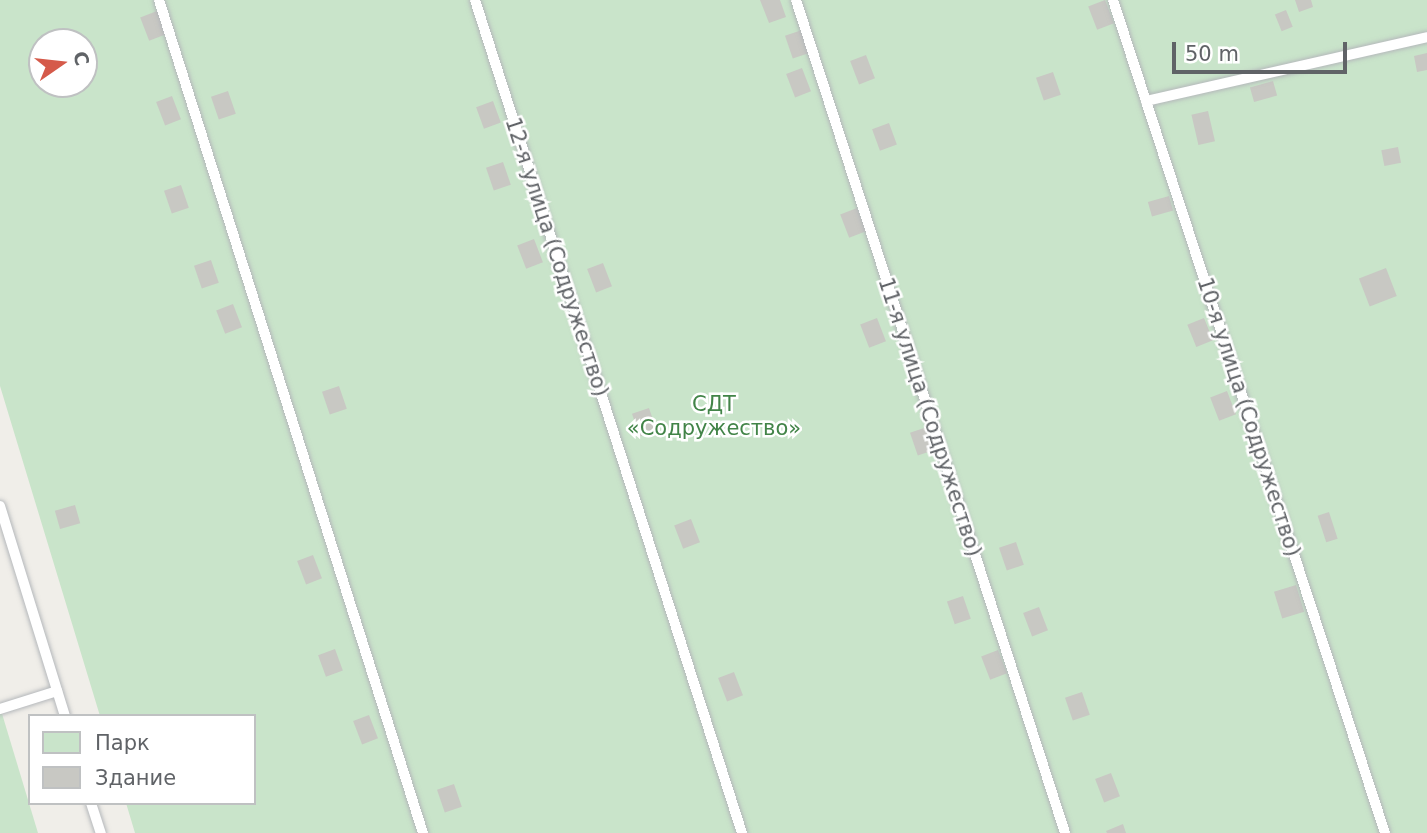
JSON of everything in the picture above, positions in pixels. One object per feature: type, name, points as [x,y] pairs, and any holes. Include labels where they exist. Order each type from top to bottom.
[{"type":"lane","points":[[159,0],[423,833]]},
{"type":"lane","name":"12-я улица (Содружество)","points":[[475,0],[742,833]]},
{"type":"lane","name":"11-я улица (Содружество)","points":[[796,0],[1065,833]]},
{"type":"lane","name":"10-я улица (Содружество)","points":[[1113,0],[1385,833]]},
{"type":"lane","points":[[1146,101],[1427,37]]},
{"type":"lane","points":[[0,506],[64,714]]},
{"type":"lane","points":[[0,709],[57,691]]},
{"type":"lane","points":[[93,805],[101,833]]},
{"type":"green space","name":"СДТ «Содружество»","points":[[0,0],[1427,0],[1427,833],[135,833],[127,805],[256,805],[256,714],[99,714],[0,386]]},
{"type":"green space","points":[[0,707],[38,833],[0,833]]},
{"type":"building","points":[[760,0],[780,0],[786,17],[769,23]]},
{"type":"building","points":[[1105,0],[1114,23],[1097,30],[1088,6]]},
{"type":"building","points":[[1295,0],[1311,0],[1313,7],[1299,12]]},
{"type":"building","points":[[1286,10],[1293,27],[1282,31],[1275,14]]},
{"type":"building","points":[[157,11],[166,34],[149,41],[140,17]]},
{"type":"building","points":[[802,30],[810,53],[793,59],[785,36]]},
{"type":"building","points":[[1427,53],[1427,70],[1417,72],[1414,56]]},
{"type":"building","points":[[866,55],[875,78],[859,84],[850,61]]},
{"type":"building","points":[[802,68],[811,91],[795,97],[786,74]]},
{"type":"building","points":[[1053,72],[1061,95],[1044,101],[1036,78]]},
{"type":"building","points":[[1273,81],[1277,95],[1254,102],[1250,88]]},
{"type":"building","points":[[228,91],[236,114],[219,120],[211,97]]},
{"type":"building","points":[[172,96],[181,119],[165,125],[156,102]]},
{"type":"building","points":[[493,101],[501,123],[484,129],[476,107]]},
{"type":"building","points":[[1208,111],[1215,141],[1198,145],[1191,115]]},
{"type":"building","points":[[889,123],[897,145],[880,151],[872,129]]},
{"type":"building","points":[[1398,147],[1401,163],[1384,166],[1381,150]]},
{"type":"building","points":[[503,162],[511,185],[494,191],[486,168]]},
{"type":"building","points":[[181,185],[189,208],[172,214],[164,191]]},
{"type":"building","points":[[1169,196],[1173,210],[1152,216],[1148,202]]},
{"type":"building","points":[[857,208],[866,231],[849,238],[840,214]]},
{"type":"building","points":[[534,239],[543,262],[526,269],[517,245]]},
{"type":"building","points":[[211,260],[219,283],[202,289],[194,266]]},
{"type":"building","points":[[603,263],[612,286],[596,292],[587,269]]},
{"type":"building","points":[[1386,268],[1397,296],[1370,306],[1359,278]]},
{"type":"building","points":[[233,304],[242,327],[225,334],[216,310]]},
{"type":"building","points":[[877,318],[886,341],[869,348],[860,324]]},
{"type":"building","points":[[1204,318],[1213,340],[1196,347],[1187,325]]},
{"type":"building","points":[[339,386],[347,409],[330,415],[322,392]]},
{"type":"building","points":[[1227,391],[1236,414],[1219,421],[1210,397]]},
{"type":"building","points":[[649,408],[657,431],[640,437],[632,414]]},
{"type":"building","points":[[927,427],[935,450],[918,456],[910,433]]},
{"type":"building","points":[[75,505],[80,523],[60,529],[55,511]]},
{"type":"building","points":[[1329,512],[1338,539],[1326,542],[1318,516]]},
{"type":"building","points":[[691,519],[700,542],[683,549],[674,525]]},
{"type":"building","points":[[1016,542],[1024,565],[1007,571],[999,548]]},
{"type":"building","points":[[313,555],[322,578],[306,584],[297,561]]},
{"type":"building","points":[[1296,585],[1304,612],[1282,619],[1274,592]]},
{"type":"building","points":[[963,596],[971,619],[955,624],[947,602]]},
{"type":"building","points":[[1039,607],[1048,630],[1032,636],[1023,613]]},
{"type":"building","points":[[335,649],[343,671],[326,677],[318,655]]},
{"type":"building","points":[[998,650],[1007,673],[990,680],[981,656]]},
{"type":"building","points":[[734,672],[743,695],[727,701],[718,678]]},
{"type":"building","points":[[1082,692],[1090,715],[1073,721],[1065,698]]},
{"type":"building","points":[[369,715],[378,738],[362,744],[353,721]]},
{"type":"building","points":[[1111,773],[1120,796],[1104,802],[1095,779]]},
{"type":"building","points":[[454,784],[462,807],[445,813],[437,790]]},
{"type":"building","points":[[1123,824],[1126,833],[1106,831]]}]
